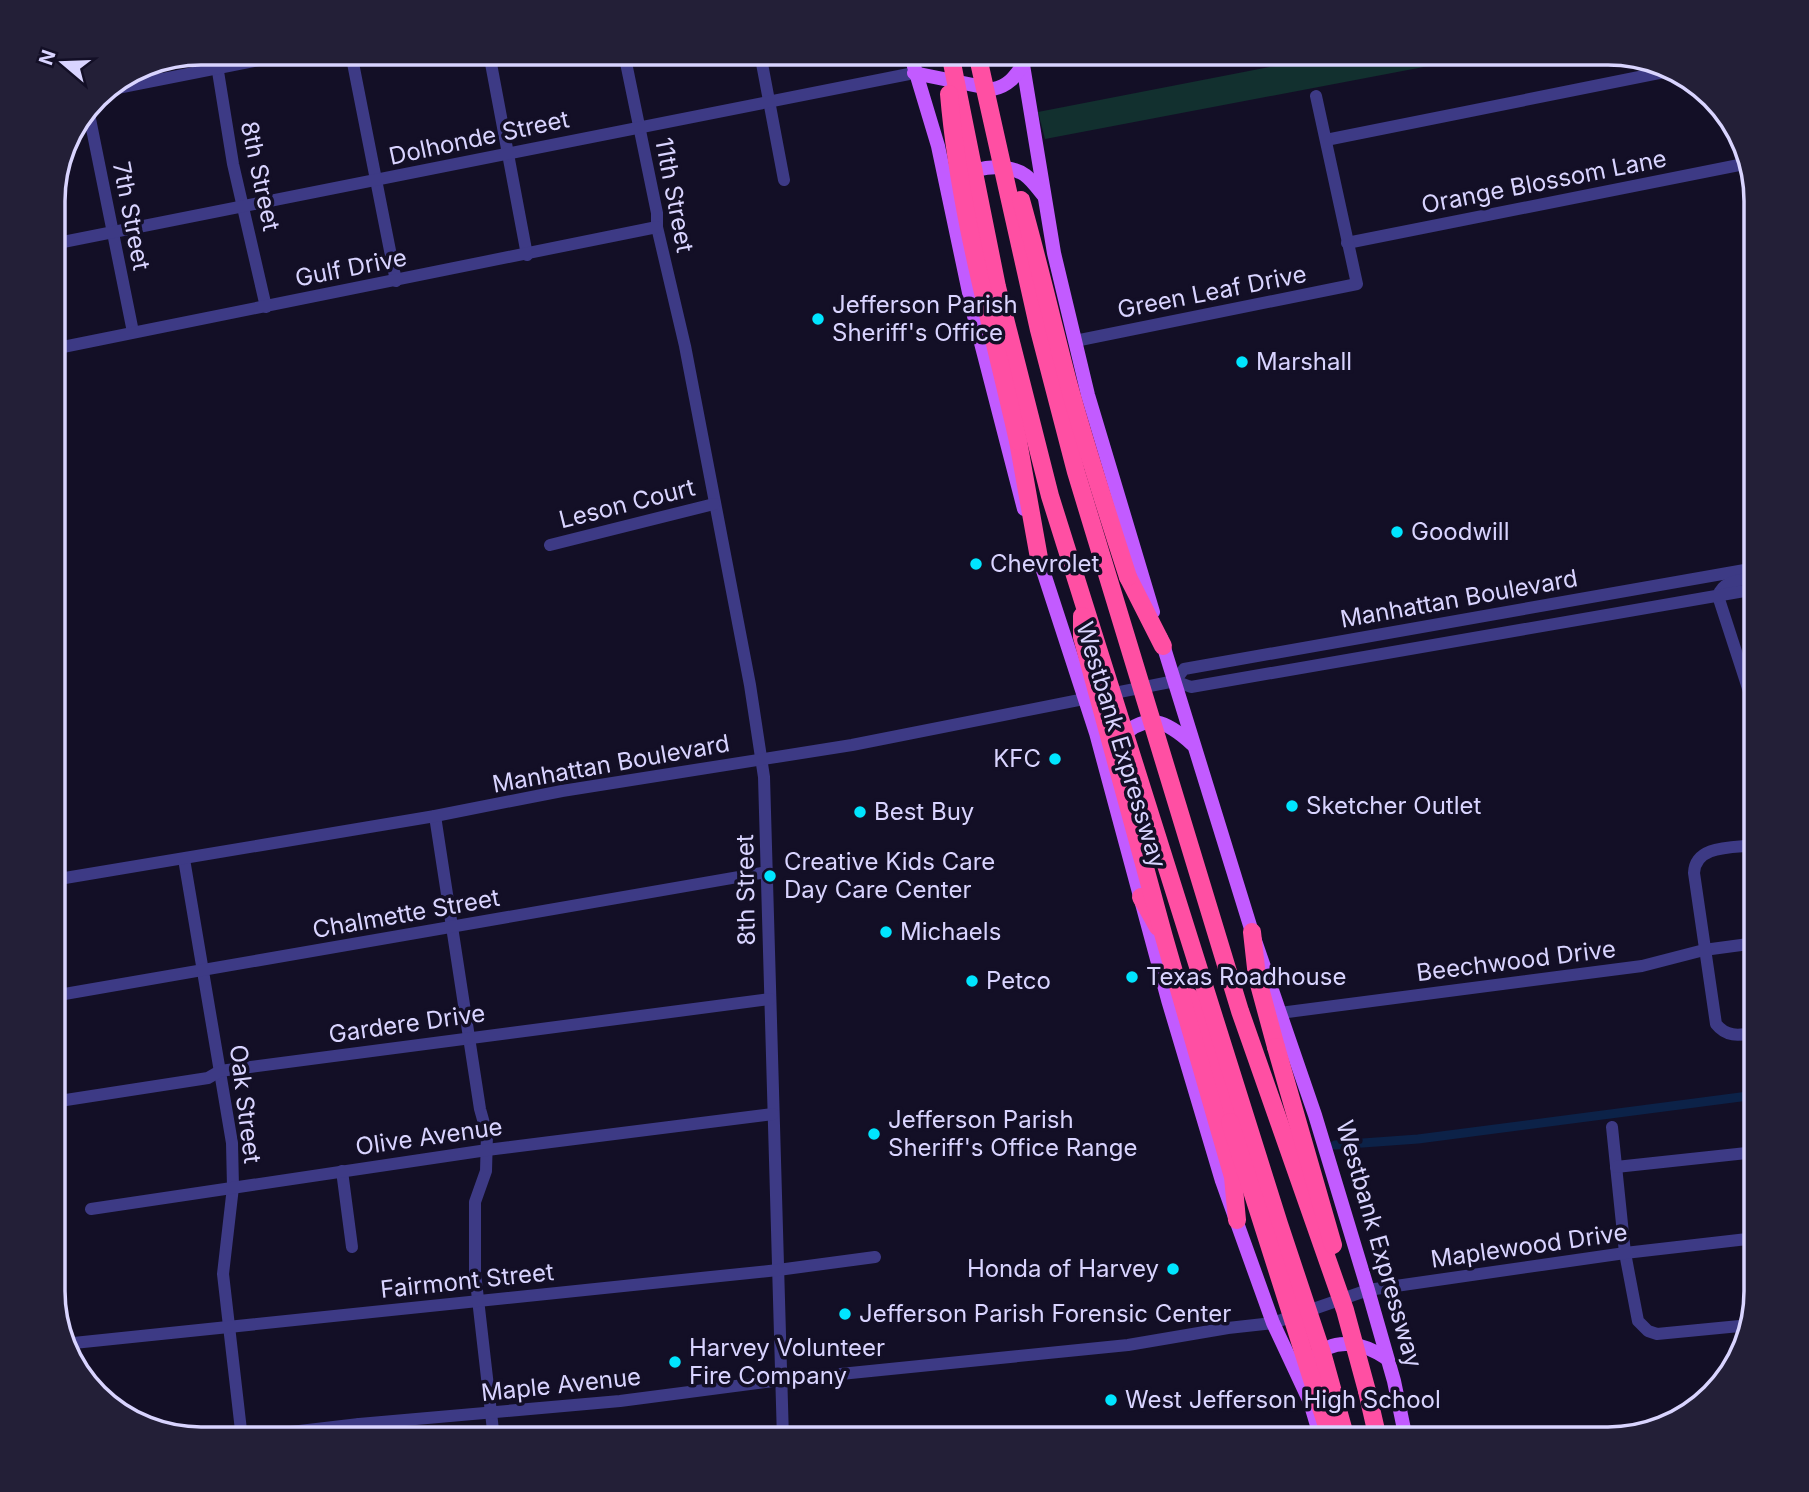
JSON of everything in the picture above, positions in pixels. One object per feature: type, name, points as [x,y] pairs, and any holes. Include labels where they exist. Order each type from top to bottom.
[{"type":"highway","points":[[949,65],[953,143],[964,205],[1018,441],[1039,558]]},
{"type":"highway","name":"Westbank Expressway","points":[[951,65],[1000,300],[1050,496],[1279,1224],[1324,1356],[1343,1427]]},
{"type":"highway","name":"Westbank Expressway","points":[[981,65],[1039,330],[1080,485],[1240,1012],[1345,1310],[1375,1427]]},
{"type":"highway","points":[[992,124],[1004,144],[1046,290],[1068,381],[1128,577],[1163,646]]},
{"type":"highway","points":[[1082,598],[1082,637],[1233,1177],[1237,1220]]},
{"type":"highway","points":[[1141,897],[1178,961],[1327,1427]]},
{"type":"highway","points":[[1252,932],[1257,977],[1274,1014],[1361,1341],[1367,1391]]},
{"type":"main road","name":"Westbank Expressway","points":[[912,65],[938,146],[975,322],[1018,492],[1085,700],[1203,1119],[1273,1323],[1304,1390],[1317,1427]]},
{"type":"main road","points":[[914,73],[993,89],[1002,87],[1015,78],[1020,65]]},
{"type":"main road","points":[[1023,65],[1054,253],[1075,341],[1126,526],[1252,932]]},
{"type":"main road","points":[[952,212],[959,189],[975,170],[995,167],[1013,170],[1025,176],[1044,196]]},
{"type":"main road","points":[[1104,765],[1122,736],[1143,723],[1166,724],[1193,745]]},
{"type":"main road","name":"Westbank Expressway","points":[[1274,1014],[1310,1097],[1394,1381],[1403,1427]]},
{"type":"main road","points":[[1304,1390],[1310,1366],[1318,1354],[1335,1345],[1347,1342],[1386,1358]]},
{"type":"street","name":"8th Street","points":[[217,65],[233,164],[267,307]]},
{"type":"street","points":[[129,86],[232,65]]},
{"type":"street","points":[[354,65],[396,281]]},
{"type":"street","points":[[492,65],[527,254]]},
{"type":"street","name":"11th Street","points":[[627,65],[657,227],[685,346]]},
{"type":"street","points":[[762,65],[784,180]]},
{"type":"street","name":"Dolhonde Street","points":[[65,242],[914,73]]},
{"type":"street","points":[[1326,140],[1656,74]]},
{"type":"street","points":[[1315,96],[1347,243]]},
{"type":"street","name":"7th Street","points":[[90,122],[133,332]]},
{"type":"street","name":"Orange Blossom Lane","points":[[1347,243],[1740,165]]},
{"type":"street","name":"Gulf Drive","points":[[65,346],[657,227]]},
{"type":"street","name":"Green Leaf Drive","points":[[1075,341],[1356,284],[1347,243]]},
{"type":"street","name":"8th Street","points":[[685,346],[762,760],[783,1427]]},
{"type":"street","name":"Leson Court","points":[[550,545],[714,504]]},
{"type":"street","name":"Manhattan Boulevard","points":[[1175,681],[1184,669],[1744,570]]},
{"type":"street","points":[[1744,580],[1728,583],[1720,589],[1718,596],[1744,676]]},
{"type":"street","points":[[1593,618],[1608,609],[1656,600],[1661,594],[1663,584]]},
{"type":"street","name":"Manhattan Boulevard","points":[[65,878],[435,816],[562,791],[852,745],[1175,681],[1191,687],[1744,591]]},
{"type":"street","points":[[1261,675],[1265,667],[1288,663],[1299,650]]},
{"type":"street","points":[[435,816],[480,1109],[487,1134],[486,1171],[475,1202],[475,1273],[493,1427]]},
{"type":"street","points":[[1744,847],[1705,852],[1695,863],[1693,873],[1714,1017],[1721,1030],[1733,1035],[1744,1034]]},
{"type":"street","name":"Oak Street","points":[[184,859],[232,1143],[233,1187],[223,1274],[237,1427]]},
{"type":"street","name":"Chalmette Street","points":[[65,994],[767,872]]},
{"type":"street","name":"Beechwood Drive","points":[[1274,1014],[1642,966],[1704,950],[1744,945]]},
{"type":"street","name":"Gardere Drive","points":[[65,1100],[208,1078],[220,1071],[770,999]]},
{"type":"street","name":"Olive Avenue","points":[[91,1209],[487,1150],[773,1114]]},
{"type":"street","points":[[1612,1127],[1625,1253],[1638,1321],[1648,1331],[1657,1334],[1740,1326]]},
{"type":"street","points":[[1616,1167],[1744,1153]]},
{"type":"street","points":[[342,1171],[352,1247]]},
{"type":"street","name":"Maplewood Drive","points":[[1310,1310],[1368,1290],[1625,1253],[1744,1239]]},
{"type":"street","name":"Fairmont Street","points":[[75,1343],[778,1270],[874,1257]]},
{"type":"street","name":"Maple Avenue","points":[[335,1427],[620,1401],[781,1380],[1128,1345],[1273,1323],[1310,1310]]},
{"type":"green space","points":[[1280,65],[1434,65],[1045,139],[1038,112]]},
{"type":"waterway","points":[[1335,1145],[1418,1139],[1744,1097]]},
{"type":"place","name":"Jefferson Parish Sheriff's Office","points":[[818,319]]},
{"type":"place","name":"Marshall","points":[[1242,362]]},
{"type":"place","name":"Goodwill","points":[[1397,532]]},
{"type":"place","name":"Chevrolet","points":[[976,564]]},
{"type":"place","name":"KFC","points":[[1055,759]]},
{"type":"place","name":"Sketcher Outlet","points":[[1292,806]]},
{"type":"place","name":"Best Buy","points":[[860,812]]},
{"type":"place","name":"Creative Kids Care Day Care Center","points":[[770,876]]},
{"type":"place","name":"Michaels","points":[[886,932]]},
{"type":"place","name":"Texas Roadhouse","points":[[1132,977]]},
{"type":"place","name":"Petco","points":[[972,981]]},
{"type":"place","name":"Jefferson Parish Sheriff's Office Range","points":[[874,1134]]},
{"type":"place","name":"Honda of Harvey","points":[[1173,1269]]},
{"type":"place","name":"Jefferson Parish Forensic Center","points":[[845,1314]]},
{"type":"place","name":"Harvey Volunteer Fire Company","points":[[675,1362]]},
{"type":"place","name":"West Jefferson High School","points":[[1111,1400]]}]
